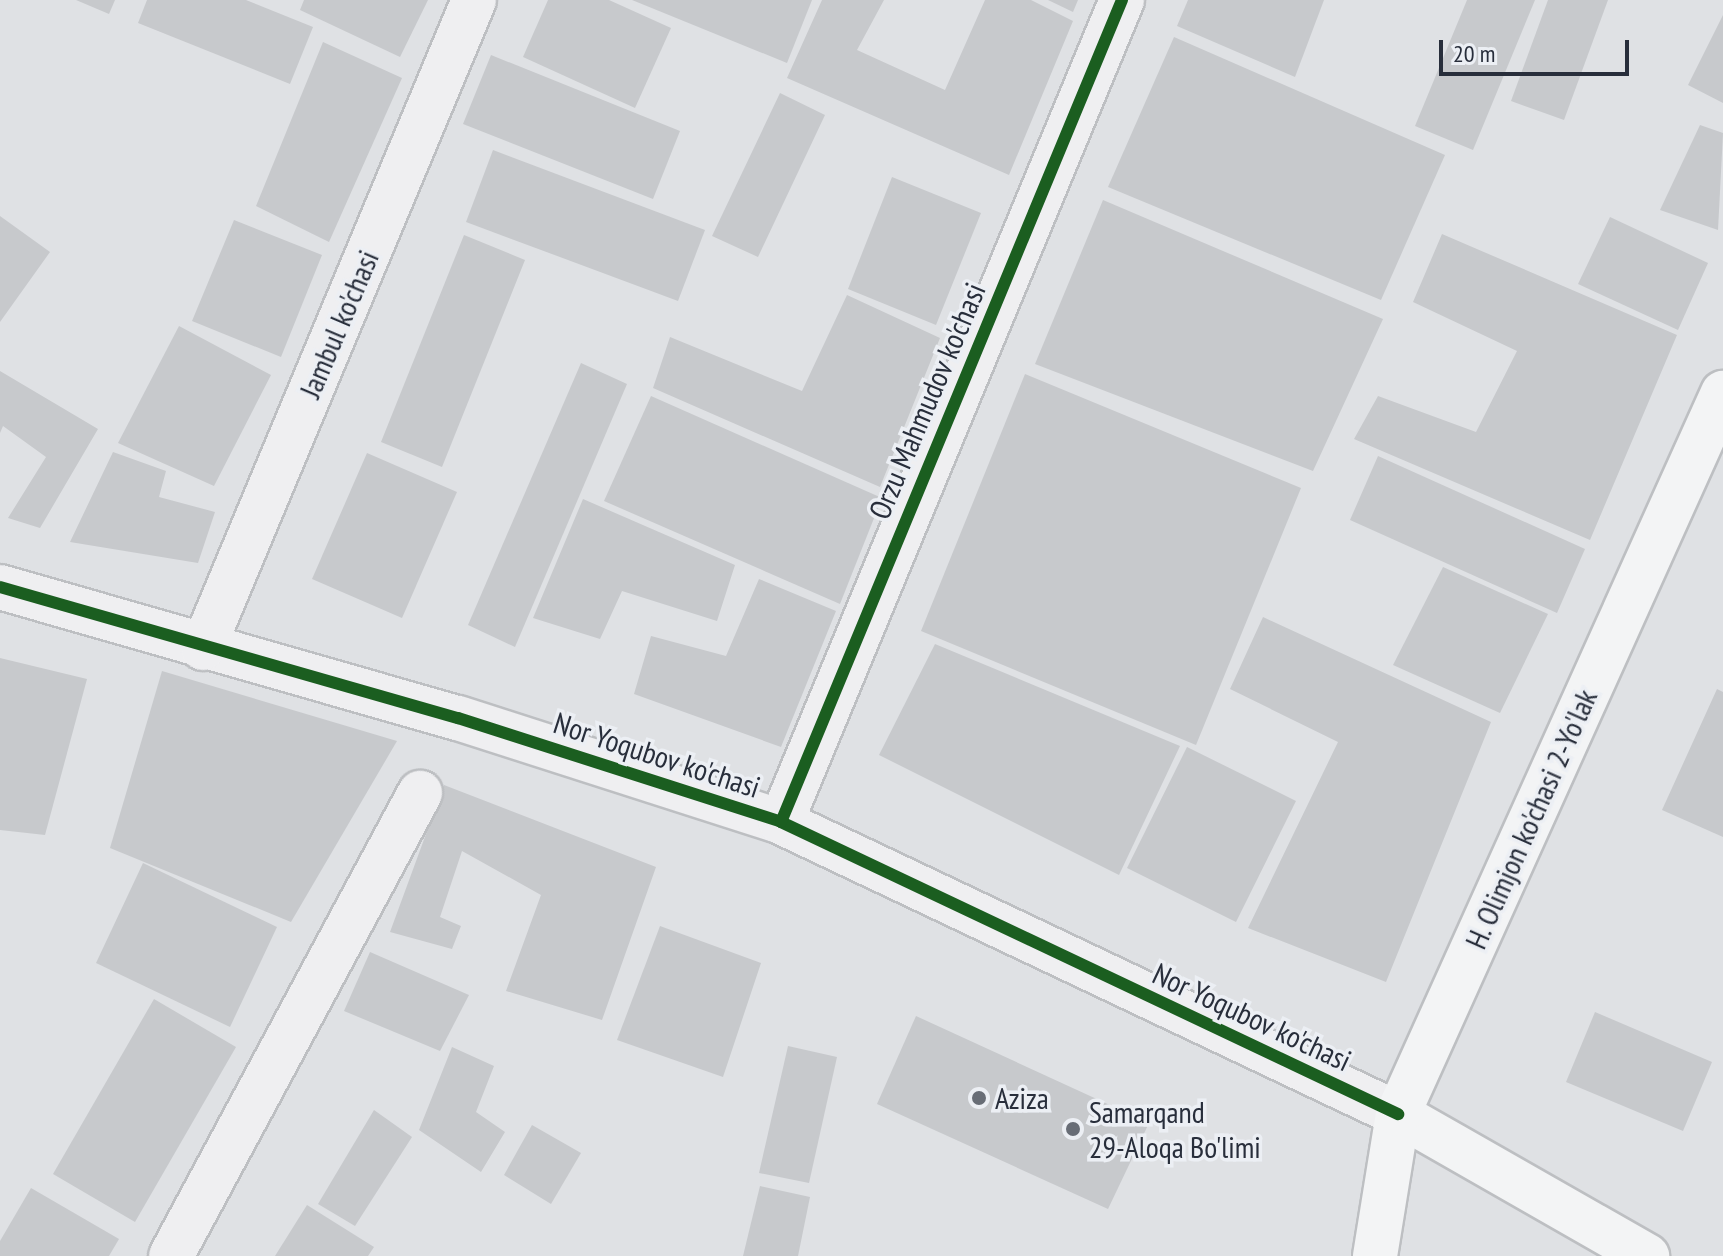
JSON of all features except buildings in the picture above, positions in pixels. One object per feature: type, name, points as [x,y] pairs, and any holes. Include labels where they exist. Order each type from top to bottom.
[{"type":"main road","name":"H. Olimjon ko'chasi 2-Yo'lak","points":[[1375,1256],[1398,1114],[1723,393]]},
{"type":"main road","name":"Nor Yoqubov ko'chasi","points":[[1398,1114],[1647,1256]]},
{"type":"street","name":"Jambul ko'chasi","points":[[203,648],[474,0]]},
{"type":"street","name":"Orzu Mahmudov ko'chasi","points":[[781,822],[1122,0]]},
{"type":"street","name":"Nor Yoqubov ko'chasi","points":[[0,587],[203,648],[458,718],[781,822],[1398,1114]]},
{"type":"street","points":[[171,1256],[420,793]]},
{"type":"cycle path","points":[[781,822],[1122,0]]},
{"type":"cycle path","points":[[0,587],[458,718],[781,822],[1398,1114]]},
{"type":"place","name":"Aziza","points":[[979,1098]]},
{"type":"place","name":"Samarqand 29-Aloqa Bo'limi","points":[[1073,1129]]}]
